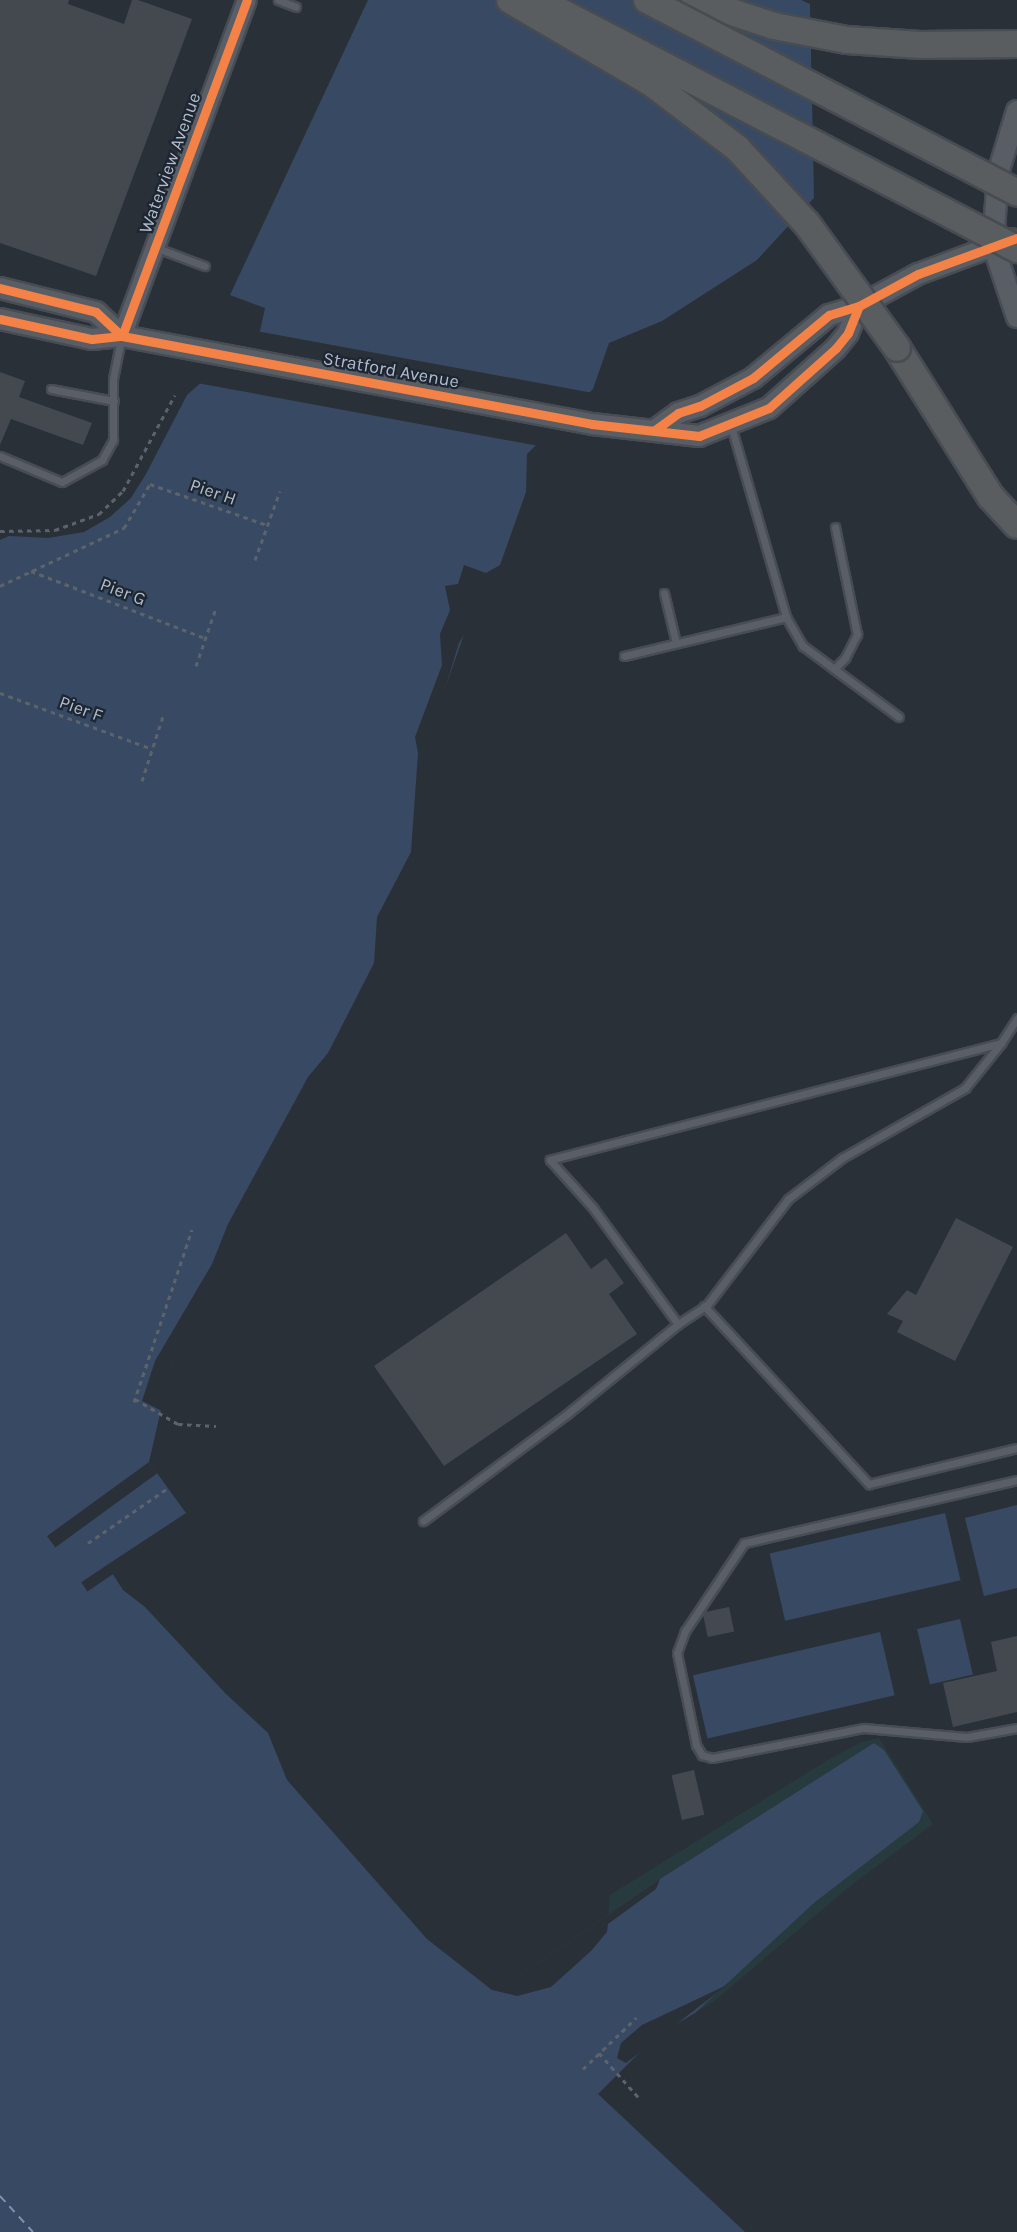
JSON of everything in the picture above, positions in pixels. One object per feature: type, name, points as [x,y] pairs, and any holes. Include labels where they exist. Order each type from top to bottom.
[{"type":"highway","points":[[510,0],[650,82],[737,148],[802,217],[897,348],[992,497],[1017,525]]},
{"type":"highway","points":[[538,0],[1005,247]]},
{"type":"highway","points":[[647,0],[1017,193]]},
{"type":"highway","points":[[695,0],[774,26],[847,40],[911,45],[1017,44]]},
{"type":"main road","points":[[1017,111],[998,173],[1005,247],[1017,316]]},
{"type":"main road","points":[[1005,247],[1017,232]]},
{"type":"main road","points":[[655,430],[678,413],[700,406],[753,378],[828,315],[859,306],[918,274],[1005,247],[1017,238]]},
{"type":"main road","points":[[0,288],[96,312],[122,336]]},
{"type":"main road","name":"Stratford Avenue","points":[[0,320],[92,339],[122,336],[592,424],[699,436],[732,426],[769,408],[836,348],[848,333],[859,306]]},
{"type":"street","name":"Waterview Avenue","points":[[122,336],[247,0]]},
{"type":"lane","points":[[278,0],[296,7]]},
{"type":"lane","points":[[156,247],[205,266]]},
{"type":"lane","points":[[0,456],[62,482],[102,460],[112,441],[113,379],[122,336]]},
{"type":"lane","points":[[51,389],[114,401]]},
{"type":"lane","points":[[732,426],[786,617],[803,646],[899,717]]},
{"type":"lane","points":[[834,669],[845,658],[857,634],[836,527]]},
{"type":"lane","points":[[664,592],[676,643]]},
{"type":"lane","points":[[624,656],[786,617]]},
{"type":"lane","points":[[423,1521],[567,1414],[678,1324],[704,1306],[788,1199],[842,1158],[965,1088],[1001,1043],[1017,1018]]},
{"type":"lane","points":[[678,1324],[593,1208],[550,1160],[1001,1043]]},
{"type":"lane","points":[[704,1306],[869,1485],[1017,1448]]},
{"type":"lane","points":[[1017,1480],[744,1543],[685,1631],[677,1653],[696,1745],[702,1755],[712,1758],[864,1728],[967,1737],[1017,1728]]},
{"type":"path","points":[[0,531],[55,530],[99,514],[123,491],[136,471],[175,395]]},
{"type":"path","points":[[255,560],[280,491]]},
{"type":"path","points":[[0,586],[31,571]]},
{"type":"path","points":[[196,666],[216,608]]},
{"type":"path","points":[[142,781],[163,716]]},
{"type":"path","points":[[192,1230],[135,1401],[178,1424],[216,1426]]},
{"type":"path","points":[[88,1543],[168,1488]]},
{"type":"path","points":[[583,2069],[636,2018]]},
{"type":"path","points":[[599,2054],[638,2097]]},
{"type":"green space","points":[[879,1738],[933,1824],[849,1887],[713,2002],[695,2013],[663,2012],[607,1932],[610,1895],[831,1758],[862,1742]]},
{"type":"water","points":[[368,0],[801,0],[810,4],[814,198],[757,260],[662,321],[609,343],[593,389],[527,454],[526,492],[500,565],[486,573],[464,565],[458,584],[467,626],[421,756],[420,839],[387,912],[375,952],[378,966],[310,1103],[172,1362],[149,1462],[186,1513],[107,1565],[123,1590],[145,1607],[226,1694],[243,1692],[294,1767],[485,1969],[521,1975],[660,1879],[874,1743],[884,1750],[923,1811],[919,1822],[815,1902],[695,2013],[656,2036],[598,2094],[745,2232],[0,2232],[0,540],[9,536],[48,538],[84,532],[110,517],[131,498],[187,395],[260,331],[265,308],[230,295]]},
{"type":"water","points":[[1017,1505],[1017,1588],[984,1596],[965,1518]]},
{"type":"water","points":[[945,1513],[961,1580],[785,1621],[770,1553]]},
{"type":"water","points":[[960,1619],[973,1675],[930,1684],[917,1629]]},
{"type":"water","points":[[880,1632],[895,1695],[708,1739],[693,1675]]},
{"type":"pier","points":[[256,331],[593,393],[539,446],[197,383]]},
{"type":"pier","points":[[458,584],[475,617],[459,643],[424,757],[423,840],[413,872],[390,913],[378,953],[380,967],[313,1104],[172,1362],[162,1411],[142,1401],[155,1361],[212,1264],[228,1224],[308,1077],[328,1053],[374,963],[377,917],[411,852],[418,753],[415,737],[442,665],[440,634],[450,610],[445,586]]},
{"type":"pier","points":[[149,1462],[157,1473],[55,1547],[47,1536]]},
{"type":"pier","points":[[107,1565],[113,1574],[87,1591],[81,1582]]},
{"type":"pier","points":[[245,1689],[296,1744],[297,1766],[397,1866],[486,1966],[521,1975],[660,1879],[656,1889],[608,1924],[607,1932],[591,1951],[551,1987],[517,1996],[492,1990],[427,1939],[287,1780],[268,1733],[226,1694],[232,1690]]},
{"type":"pier","points":[[727,1985],[626,2063],[617,2058],[621,2043],[642,2025]]},
{"type":"building","points":[[0,0],[69,0],[68,4],[124,24],[132,0],[138,0],[192,19],[96,276],[0,243]]},
{"type":"building","points":[[0,372],[25,381],[19,397],[92,423],[83,445],[11,419],[0,445]]},
{"type":"building","points":[[956,1218],[1013,1247],[955,1361],[897,1332],[903,1321],[887,1314],[907,1290],[916,1295]]},
{"type":"building","points":[[566,1233],[591,1269],[606,1258],[624,1283],[609,1294],[637,1334],[444,1466],[374,1366]]},
{"type":"building","points":[[729,1607],[734,1631],[708,1637],[703,1613]]},
{"type":"building","points":[[1017,1636],[1017,1712],[953,1727],[943,1683],[997,1671],[991,1642]]},
{"type":"building","points":[[694,1770],[704,1815],[682,1820],[672,1775]]},
{"type":"ferry route","points":[[0,2196],[33,2232]]},
{"type":"cycle path","points":[[122,336],[247,0]]},
{"type":"cycle path","points":[[655,430],[678,413],[700,406],[753,378],[829,315],[859,306],[918,274],[1017,238]]},
{"type":"cycle path","points":[[0,288],[96,312],[122,336]]},
{"type":"cycle path","points":[[0,319],[92,339],[122,336],[592,424],[699,436],[769,408],[836,348],[848,333],[859,306]]}]
